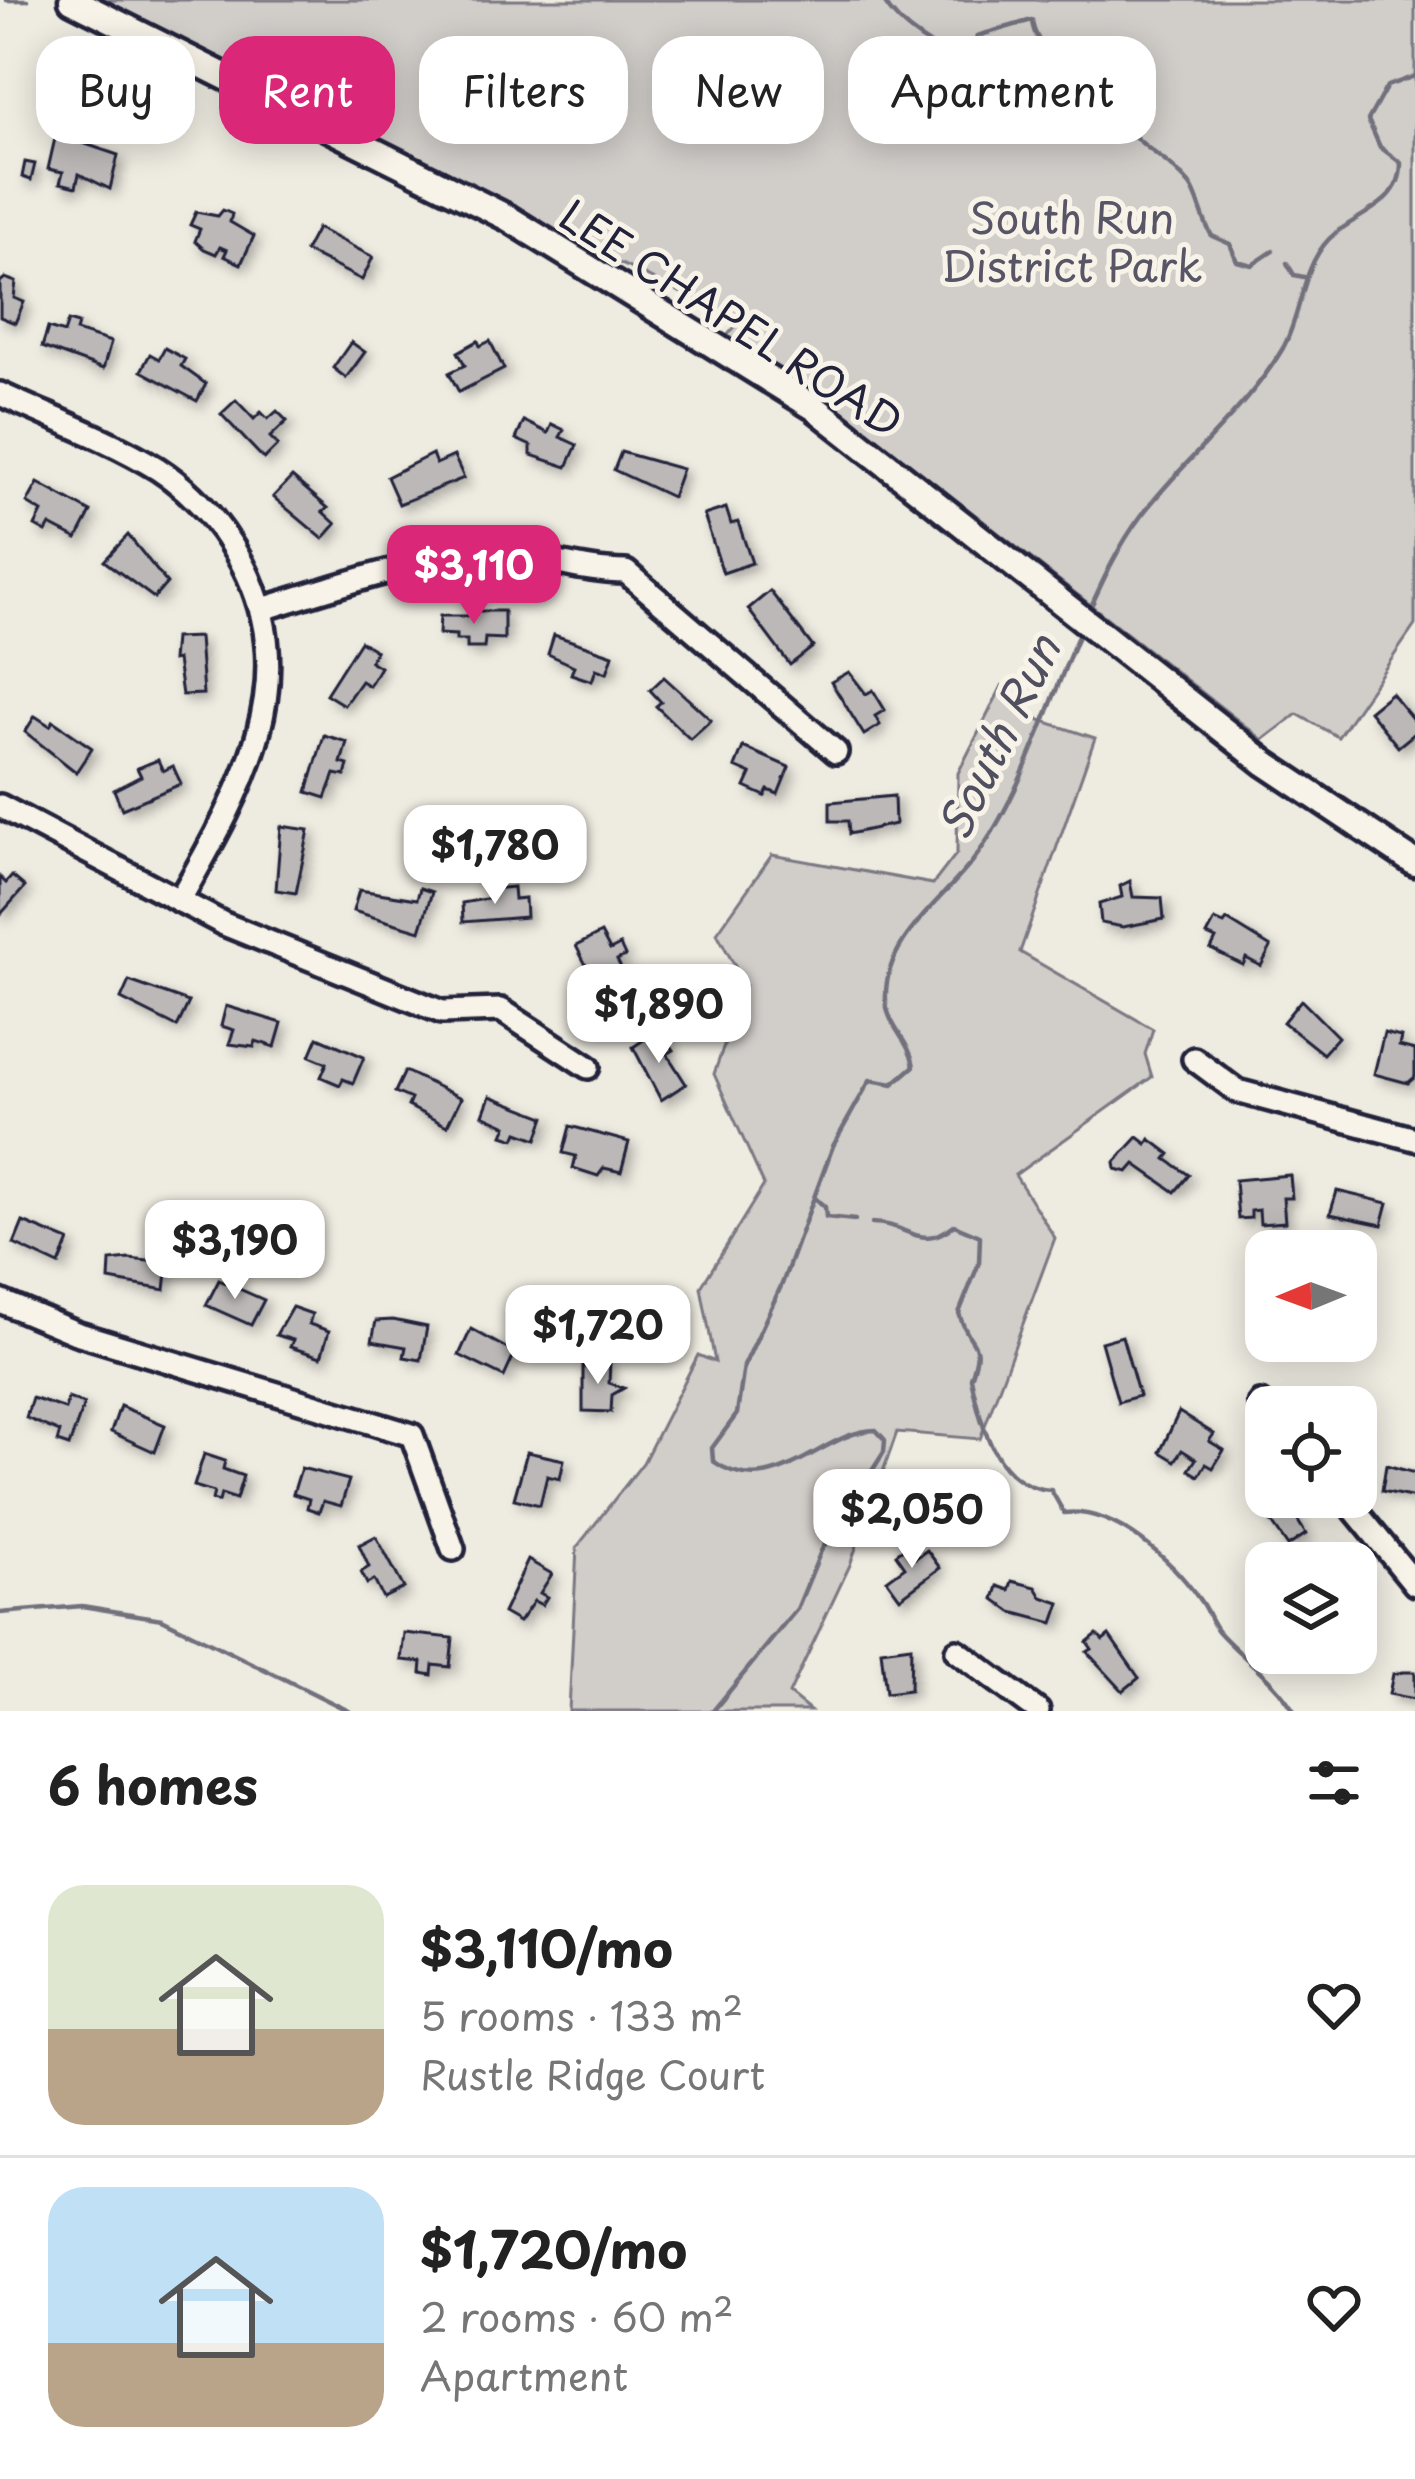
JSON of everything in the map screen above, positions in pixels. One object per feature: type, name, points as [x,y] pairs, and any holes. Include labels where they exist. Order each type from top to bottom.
[{"type":"main road","name":"LEE CHAPEL ROAD","points":[[72,0],[508,218],[815,408],[1265,763],[1415,863]]},
{"type":"street","points":[[0,394],[173,480],[222,531],[262,609],[269,672],[262,732],[250,767],[179,901]]},
{"type":"street","points":[[262,609],[472,555],[521,556],[586,572],[626,572],[836,752]]},
{"type":"street","points":[[0,806],[224,925],[442,1012],[501,1010],[588,1067]]},
{"type":"street","points":[[1194,1059],[1237,1091],[1415,1139]]},
{"type":"street","points":[[0,1301],[76,1333],[412,1435],[453,1549]]},
{"type":"street","points":[[1361,1518],[1415,1584]]},
{"type":"street","points":[[957,1651],[1037,1710]]},
{"type":"green space","name":"South Run District Park","points":[[100,0],[1415,0],[1415,625],[1338,737],[1297,714],[1263,740],[904,459],[726,337],[740,321],[521,216],[387,144],[395,144],[395,36],[219,36],[219,60],[195,50],[195,36],[168,36]]},
{"type":"green space","points":[[1002,686],[1040,720],[1095,738],[1020,952],[1153,1029],[1145,1054],[1152,1077],[1015,1175],[1055,1238],[980,1439],[897,1432],[850,1565],[789,1694],[810,1711],[569,1711],[577,1547],[643,1463],[698,1355],[715,1362],[701,1287],[764,1185],[714,1074],[745,985],[717,933],[772,855],[933,884],[957,853],[958,773]]},
{"type":"building","points":[[54,144],[86,144],[118,155],[110,189],[79,174],[76,187],[60,183],[63,172],[48,169]]},
{"type":"building","points":[[25,162],[35,164],[31,180],[22,177]]},
{"type":"building","points":[[223,210],[232,214],[230,222],[254,236],[241,264],[224,256],[227,250],[220,247],[216,254],[195,241],[200,229],[190,225],[196,212],[218,216]]},
{"type":"building","points":[[317,228],[373,257],[362,280],[305,251]]},
{"type":"building","points":[[5,278],[16,282],[14,298],[24,302],[15,323],[0,317],[0,282]]},
{"type":"building","points":[[68,321],[78,324],[76,331],[111,342],[103,369],[42,347],[48,328],[64,333]]},
{"type":"building","points":[[478,341],[480,346],[490,341],[504,369],[459,392],[449,373],[465,365],[458,352]]},
{"type":"building","points":[[351,342],[365,352],[346,378],[333,368]]},
{"type":"building","points":[[165,348],[185,359],[181,366],[206,384],[197,401],[141,371],[150,354],[159,359]]},
{"type":"building","points":[[236,400],[254,419],[261,412],[268,419],[277,411],[287,421],[270,437],[278,445],[264,459],[221,414]]},
{"type":"building","points":[[524,421],[548,433],[552,424],[564,430],[560,437],[577,445],[567,467],[531,455],[531,446],[516,439]]},
{"type":"building","points":[[621,452],[682,469],[672,497],[614,470]]},
{"type":"building","points":[[432,454],[436,464],[454,456],[464,478],[399,504],[387,477]]},
{"type":"building","points":[[292,477],[328,508],[323,512],[336,524],[323,539],[273,497]]},
{"type":"building","points":[[38,483],[91,512],[77,539],[50,525],[46,532],[35,526],[42,512],[27,503]]},
{"type":"building","points":[[726,508],[731,524],[738,522],[752,563],[723,573],[704,515]]},
{"type":"building","points":[[128,535],[167,583],[154,598],[104,561]]},
{"type":"building","points":[[770,591],[813,647],[790,665],[748,609]]},
{"type":"building","points":[[504,611],[504,639],[485,638],[484,648],[467,648],[467,640],[439,634],[440,616]]},
{"type":"building","points":[[554,635],[613,655],[607,673],[596,669],[592,681],[571,674],[574,666],[548,654]]},
{"type":"building","points":[[199,637],[203,694],[182,695],[177,660],[172,661],[174,638]]},
{"type":"building","points":[[360,641],[376,651],[370,661],[380,667],[369,686],[361,681],[344,705],[326,694]]},
{"type":"building","points":[[849,672],[866,694],[873,690],[885,710],[875,716],[880,725],[864,735],[831,682]]},
{"type":"building","points":[[664,677],[711,720],[690,739],[656,706],[661,702],[650,690]]},
{"type":"building","points":[[1391,693],[1415,722],[1415,733],[1398,747],[1369,711]]},
{"type":"building","points":[[35,716],[50,726],[53,721],[92,748],[76,772],[25,732]]},
{"type":"building","points":[[324,735],[347,742],[341,763],[348,765],[345,776],[335,774],[326,798],[307,792]]},
{"type":"building","points":[[743,747],[789,767],[778,794],[768,790],[765,796],[745,787],[751,774],[735,767]]},
{"type":"building","points":[[158,760],[163,771],[173,766],[181,784],[122,809],[114,790],[141,776],[137,768]]},
{"type":"building","points":[[894,796],[895,824],[849,834],[848,821],[830,821],[830,802]]},
{"type":"building","points":[[281,826],[309,830],[296,893],[276,890]]},
{"type":"building","points":[[12,876],[25,887],[0,915],[0,877],[6,883]]},
{"type":"building","points":[[1130,881],[1133,897],[1162,898],[1164,919],[1123,927],[1101,923],[1099,904],[1122,897],[1120,886]]},
{"type":"building","points":[[513,887],[514,899],[525,898],[526,917],[463,922],[462,903],[491,898],[491,889]]},
{"type":"building","points":[[420,888],[432,892],[420,931],[353,911],[359,890],[417,899]]},
{"type":"building","points":[[1215,920],[1224,924],[1227,920],[1271,947],[1261,966],[1246,958],[1243,965],[1211,949],[1216,939],[1207,935]]},
{"type":"building","points":[[601,933],[610,950],[620,945],[625,956],[617,960],[635,996],[609,1009],[576,946]]},
{"type":"building","points":[[129,981],[189,1002],[177,1027],[121,999]]},
{"type":"building","points":[[1301,1000],[1338,1037],[1323,1054],[1283,1022]]},
{"type":"building","points":[[226,1006],[282,1023],[275,1047],[256,1041],[254,1047],[229,1044],[234,1030],[221,1026]]},
{"type":"building","points":[[1384,1033],[1401,1037],[1399,1046],[1415,1050],[1415,1077],[1408,1083],[1374,1074]]},
{"type":"building","points":[[651,1035],[657,1044],[666,1038],[674,1050],[667,1054],[686,1084],[661,1100],[633,1047]]},
{"type":"building","points":[[318,1037],[364,1057],[353,1083],[343,1079],[340,1085],[321,1077],[327,1063],[310,1056]]},
{"type":"building","points":[[405,1071],[461,1098],[447,1126],[408,1106],[411,1099],[395,1092]]},
{"type":"building","points":[[490,1096],[545,1117],[537,1139],[518,1132],[515,1139],[503,1135],[507,1126],[483,1115]]},
{"type":"building","points":[[570,1126],[629,1142],[621,1172],[604,1168],[598,1176],[573,1168],[576,1156],[563,1153]]},
{"type":"building","points":[[1138,1137],[1147,1144],[1150,1139],[1170,1154],[1166,1159],[1189,1175],[1175,1192],[1135,1164],[1128,1172],[1116,1169],[1115,1162]]},
{"type":"building","points":[[1290,1175],[1292,1198],[1283,1198],[1285,1222],[1260,1224],[1259,1210],[1251,1211],[1251,1218],[1238,1219],[1235,1180]]},
{"type":"building","points":[[1337,1191],[1388,1203],[1382,1225],[1330,1214]]},
{"type":"building","points":[[23,1222],[69,1241],[59,1265],[14,1244]]},
{"type":"building","points":[[110,1261],[168,1263],[165,1290],[109,1280]]},
{"type":"building","points":[[219,1280],[264,1300],[251,1325],[206,1305]]},
{"type":"building","points":[[292,1307],[312,1314],[309,1324],[329,1331],[321,1357],[290,1347],[293,1340],[276,1335]]},
{"type":"building","points":[[376,1321],[427,1327],[421,1360],[404,1357],[406,1347],[372,1341]]},
{"type":"building","points":[[471,1329],[515,1353],[504,1377],[459,1355]]},
{"type":"building","points":[[1122,1336],[1139,1396],[1118,1402],[1101,1342]]},
{"type":"building","points":[[583,1362],[610,1362],[609,1383],[624,1388],[612,1395],[611,1412],[583,1411]]},
{"type":"building","points":[[32,1398],[65,1409],[68,1398],[84,1404],[69,1446],[57,1442],[60,1432],[26,1418]]},
{"type":"building","points":[[120,1406],[165,1425],[155,1452],[111,1432]]},
{"type":"building","points":[[1179,1412],[1214,1434],[1209,1441],[1224,1450],[1213,1468],[1206,1464],[1199,1476],[1189,1470],[1196,1459],[1182,1450],[1175,1461],[1160,1452]]},
{"type":"building","points":[[527,1452],[564,1460],[560,1479],[547,1476],[540,1505],[514,1499]]},
{"type":"building","points":[[204,1454],[225,1461],[223,1469],[243,1476],[236,1499],[221,1494],[219,1502],[212,1500],[214,1492],[194,1486]]},
{"type":"building","points":[[1386,1465],[1415,1473],[1415,1498],[1382,1491]]},
{"type":"building","points":[[301,1468],[349,1480],[341,1506],[323,1501],[319,1512],[307,1508],[309,1499],[293,1494]]},
{"type":"building","points":[[1268,1518],[1296,1518],[1306,1534],[1285,1542]]},
{"type":"building","points":[[376,1536],[404,1588],[383,1598],[374,1580],[367,1584],[361,1572],[369,1567],[359,1545]]},
{"type":"building","points":[[907,1546],[916,1558],[927,1550],[940,1568],[900,1598],[887,1580],[905,1567],[896,1554]]},
{"type":"building","points":[[528,1560],[552,1574],[540,1593],[547,1597],[542,1605],[534,1601],[519,1622],[503,1613]]},
{"type":"building","points":[[1012,1581],[1036,1587],[1042,1597],[1060,1603],[1053,1623],[1012,1612],[994,1599],[998,1586],[1009,1590]]},
{"type":"building","points":[[404,1633],[453,1638],[450,1667],[433,1665],[432,1675],[421,1673],[422,1662],[401,1660]]},
{"type":"building","points":[[1097,1634],[1103,1640],[1109,1635],[1139,1678],[1123,1691],[1087,1652],[1092,1649],[1087,1642]]},
{"type":"building","points":[[911,1646],[910,1690],[886,1693],[881,1650]]},
{"type":"building","points":[[1415,1672],[1415,1699],[1389,1694],[1393,1674]]},
{"type":"waterway","points":[[6,0],[27,0]]},
{"type":"waterway","points":[[883,0],[921,39],[960,56],[972,56],[977,36],[1032,20],[1050,55],[1110,95],[1135,137],[1190,185],[1212,236],[1230,244],[1237,261],[1252,265],[1273,251]]},
{"type":"waterway","name":"South Run","points":[[1088,613],[1141,516],[1251,393],[1283,348],[1320,251],[1394,189],[1401,163],[1380,147],[1368,120],[1387,86],[1415,76]]},
{"type":"waterway","points":[[1287,263],[1294,275],[1304,277]]},
{"type":"waterway","name":"South Run","points":[[713,1711],[797,1609],[821,1551],[884,1452],[885,1440],[876,1430],[856,1433],[777,1471],[757,1475],[735,1472],[713,1461],[712,1448],[737,1414],[744,1366],[782,1284],[833,1146],[870,1080],[893,1084],[914,1066],[887,1009],[894,959],[916,924],[990,836],[1033,749],[1081,629]]},
{"type":"waterway","points":[[815,1198],[825,1207],[826,1217],[855,1220]]},
{"type":"waterway","points":[[872,1223],[922,1237],[954,1225],[980,1236],[979,1263],[959,1313],[976,1349],[971,1378],[979,1414],[1003,1465],[1032,1486],[1051,1490],[1064,1513],[1103,1519],[1158,1554],[1188,1584],[1218,1631],[1294,1711]]},
{"type":"waterway","points":[[0,1613],[82,1606],[162,1619],[349,1711]]}]
